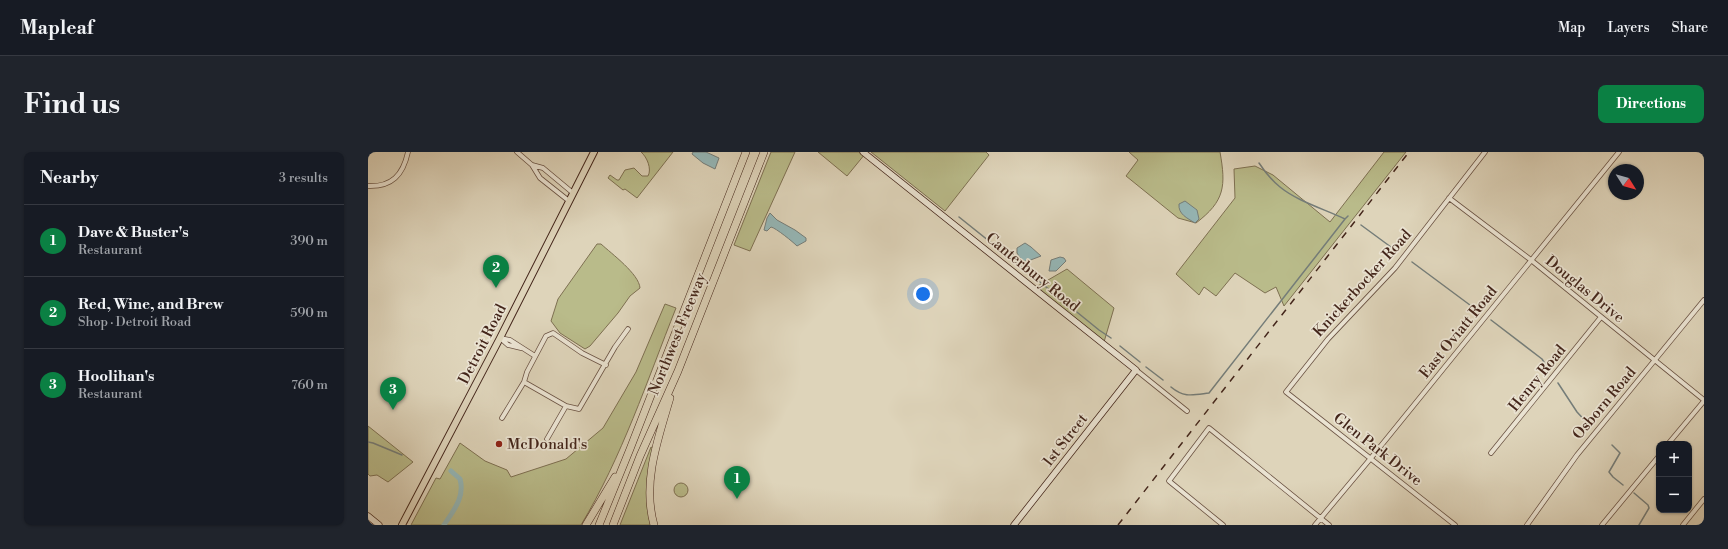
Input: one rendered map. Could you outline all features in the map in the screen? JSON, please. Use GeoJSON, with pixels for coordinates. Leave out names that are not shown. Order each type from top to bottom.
{"type":"FeatureCollection","features":[{"type":"Feature","properties":{"kind":"highway","name":"Northwest Freeway"},"geometry":{"type":"LineString","coordinates":[[599,525],[746,152]]}},
{"type":"Feature","properties":{"kind":"highway","name":"Northwest Freeway"},"geometry":{"type":"LineString","coordinates":[[613,525],[640,456],[678,371],[764,152]]}},
{"type":"Feature","properties":{"kind":"highway"},"geometry":{"type":"LineString","coordinates":[[654,525],[652,518],[650,481],[653,456],[678,371]]}},
{"type":"Feature","properties":{"kind":"highway"},"geometry":{"type":"LineString","coordinates":[[586,525],[630,449]]}},
{"type":"Feature","properties":{"kind":"main road","name":"Detroit Road"},"geometry":{"type":"LineString","coordinates":[[402,525],[500,338],[594,152]]}},
{"type":"Feature","properties":{"kind":"street"},"geometry":{"type":"LineString","coordinates":[[368,186],[378,186],[391,182],[401,172],[408,152]]}},
{"type":"Feature","properties":{"kind":"street"},"geometry":{"type":"LineString","coordinates":[[517,152],[532,165],[540,178],[569,201]]}},
{"type":"Feature","properties":{"kind":"street","name":"Canterbury Road"},"geometry":{"type":"LineString","coordinates":[[863,152],[1187,411]]}},
{"type":"Feature","properties":{"kind":"street","name":"Knickerbocker Road"},"geometry":{"type":"LineString","coordinates":[[1286,392],[1328,339],[1395,268],[1485,152]]}},
{"type":"Feature","properties":{"kind":"street","name":"East Oviatt Road"},"geometry":{"type":"LineString","coordinates":[[1315,525],[1619,152]]}},
{"type":"Feature","properties":{"kind":"street"},"geometry":{"type":"LineString","coordinates":[[532,165],[543,168],[573,193]]}},
{"type":"Feature","properties":{"kind":"street","name":"Douglas Drive"},"geometry":{"type":"LineString","coordinates":[[1450,198],[1531,260],[1704,400]]}},
{"type":"Feature","properties":{"kind":"street","name":"Osborn Road"},"geometry":{"type":"LineString","coordinates":[[1527,525],[1577,455],[1704,300]]}},
{"type":"Feature","properties":{"kind":"street","name":"Henry Road"},"geometry":{"type":"LineString","coordinates":[[1491,453],[1601,317]]}},
{"type":"Feature","properties":{"kind":"street"},"geometry":{"type":"LineString","coordinates":[[524,382],[566,406],[579,409],[606,365],[615,347],[628,329]]}},
{"type":"Feature","properties":{"kind":"street"},"geometry":{"type":"LineString","coordinates":[[502,418],[524,382],[526,372],[546,336],[553,333],[582,353],[606,365]]}},
{"type":"Feature","properties":{"kind":"street"},"geometry":{"type":"LineString","coordinates":[[500,338],[510,340],[535,356]]}},
{"type":"Feature","properties":{"kind":"street","name":"1st Street"},"geometry":{"type":"LineString","coordinates":[[1014,525],[1136,370]]}},
{"type":"Feature","properties":{"kind":"street","name":"Glen Park Drive"},"geometry":{"type":"LineString","coordinates":[[1286,392],[1455,525]]}},
{"type":"Feature","properties":{"kind":"street"},"geometry":{"type":"LineString","coordinates":[[1670,441],[1704,400]]}},
{"type":"Feature","properties":{"kind":"street"},"geometry":{"type":"LineString","coordinates":[[547,439],[566,406]]}},
{"type":"Feature","properties":{"kind":"street"},"geometry":{"type":"LineString","coordinates":[[1223,525],[1169,481],[1209,428],[1329,525]]}},
{"type":"Feature","properties":{"kind":"street"},"geometry":{"type":"LineString","coordinates":[[1602,525],[1656,460]]}},
{"type":"Feature","properties":{"kind":"street"},"geometry":{"type":"LineString","coordinates":[[1684,525],[1704,499]]}},
{"type":"Feature","properties":{"kind":"street"},"geometry":{"type":"LineString","coordinates":[[368,516],[379,525]]}},
{"type":"Feature","properties":{"kind":"green space"},"geometry":{"type":"Polygon","coordinates":[[[641,152],[673,152],[637,198],[625,189],[623,190],[608,178],[610,175],[619,180],[625,170],[634,168],[642,176],[648,176],[648,163],[641,152]]]}},
{"type":"Feature","properties":{"kind":"green space"},"geometry":{"type":"Polygon","coordinates":[[[771,152],[795,152],[750,251],[734,245],[771,152]]]}},
{"type":"Feature","properties":{"kind":"green space"},"geometry":{"type":"Polygon","coordinates":[[[818,152],[862,152],[865,154],[847,176],[818,152]]]}},
{"type":"Feature","properties":{"kind":"green space"},"geometry":{"type":"Polygon","coordinates":[[[871,152],[986,152],[989,155],[945,211],[871,152]]]}},
{"type":"Feature","properties":{"kind":"green space"},"geometry":{"type":"Polygon","coordinates":[[[1129,152],[1220,152],[1223,184],[1218,200],[1206,215],[1196,223],[1178,218],[1126,176],[1138,160],[1129,152]]]}},
{"type":"Feature","properties":{"kind":"green space"},"geometry":{"type":"Polygon","coordinates":[[[1384,152],[1406,152],[1284,306],[1276,287],[1265,293],[1235,273],[1216,296],[1204,287],[1199,295],[1176,274],[1235,198],[1234,169],[1255,166],[1273,175],[1330,222],[1384,152]]]}},
{"type":"Feature","properties":{"kind":"green space"},"geometry":{"type":"Polygon","coordinates":[[[597,244],[601,244],[624,264],[635,277],[640,288],[630,296],[618,313],[590,346],[585,349],[560,333],[551,321],[558,299],[597,244]]]}},
{"type":"Feature","properties":{"kind":"green space"},"geometry":{"type":"Polygon","coordinates":[[[1067,269],[1114,308],[1104,342],[1036,287],[1067,269]]]}},
{"type":"Feature","properties":{"kind":"green space"},"geometry":{"type":"Polygon","coordinates":[[[665,304],[676,308],[621,446],[596,499],[581,525],[411,525],[436,478],[440,479],[460,443],[485,461],[507,470],[511,477],[566,459],[603,428],[636,372],[665,304]]]}},
{"type":"Feature","properties":{"kind":"green space"},"geometry":{"type":"Polygon","coordinates":[[[368,426],[413,462],[388,482],[377,475],[370,476],[368,474],[368,426]]]}},
{"type":"Feature","properties":{"kind":"green space"},"geometry":{"type":"Polygon","coordinates":[[[651,447],[653,448],[652,525],[620,525],[651,447]]]}},
{"type":"Feature","properties":{"kind":"green space"},"geometry":{"type":"Polygon","coordinates":[[[681,483],[686,485],[688,490],[686,495],[681,497],[676,495],[674,490],[676,485],[681,483]]]}},
{"type":"Feature","properties":{"kind":"water"},"geometry":{"type":"Polygon","coordinates":[[[693,152],[706,152],[719,158],[715,169],[703,163],[692,154],[693,152]]]}},
{"type":"Feature","properties":{"kind":"water"},"geometry":{"type":"Polygon","coordinates":[[[1185,201],[1197,210],[1199,219],[1195,223],[1180,210],[1179,204],[1185,201]]]}},
{"type":"Feature","properties":{"kind":"water"},"geometry":{"type":"Polygon","coordinates":[[[770,213],[777,220],[806,238],[806,241],[797,246],[784,235],[771,227],[767,231],[764,230],[770,213]]]}},
{"type":"Feature","properties":{"kind":"water"},"geometry":{"type":"Polygon","coordinates":[[[1025,243],[1041,256],[1028,261],[1022,261],[1017,253],[1017,248],[1025,243]]]}},
{"type":"Feature","properties":{"kind":"water"},"geometry":{"type":"Polygon","coordinates":[[[1060,257],[1064,258],[1066,261],[1056,271],[1049,271],[1051,260],[1060,257]]]}},
{"type":"Feature","properties":{"kind":"waterway"},"geometry":{"type":"LineString","coordinates":[[1259,163],[1274,182],[1287,192],[1345,219],[1348,216]]}},
{"type":"Feature","properties":{"kind":"waterway"},"geometry":{"type":"LineString","coordinates":[[959,217],[1029,273]]}},
{"type":"Feature","properties":{"kind":"waterway"},"geometry":{"type":"LineString","coordinates":[[1171,387],[1180,393],[1189,395],[1209,393],[1345,219]]}},
{"type":"Feature","properties":{"kind":"waterway"},"geometry":{"type":"LineString","coordinates":[[1361,225],[1395,250]]}},
{"type":"Feature","properties":{"kind":"waterway"},"geometry":{"type":"LineString","coordinates":[[1412,262],[1478,311]]}},
{"type":"Feature","properties":{"kind":"waterway"},"geometry":{"type":"LineString","coordinates":[[1035,278],[1111,338]]}},
{"type":"Feature","properties":{"kind":"waterway"},"geometry":{"type":"LineString","coordinates":[[1491,320],[1542,359],[1549,370]]}},
{"type":"Feature","properties":{"kind":"waterway"},"geometry":{"type":"LineString","coordinates":[[1120,346],[1140,362]]}},
{"type":"Feature","properties":{"kind":"waterway"},"geometry":{"type":"LineString","coordinates":[[1146,367],[1163,380]]}},
{"type":"Feature","properties":{"kind":"waterway"},"geometry":{"type":"LineString","coordinates":[[1558,383],[1577,412],[1590,426]]}},
{"type":"Feature","properties":{"kind":"waterway"},"geometry":{"type":"LineString","coordinates":[[368,442],[402,455]]}},
{"type":"Feature","properties":{"kind":"waterway"},"geometry":{"type":"LineString","coordinates":[[1612,445],[1620,453],[1609,472],[1623,485]]}},
{"type":"Feature","properties":{"kind":"waterway"},"geometry":{"type":"LineString","coordinates":[[444,525],[458,503],[461,492],[460,479],[451,471]]}},
{"type":"Feature","properties":{"kind":"waterway"},"geometry":{"type":"LineString","coordinates":[[1634,493],[1648,505],[1649,508],[1639,525]]}},
{"type":"Feature","properties":{"kind":"railway"},"geometry":{"type":"LineString","coordinates":[[1118,525],[1409,152]]}},
{"type":"Feature","properties":{"kind":"place","name":"Red, Wine, and Brew"},"geometry":{"type":"Point","coordinates":[496,288]}},
{"type":"Feature","properties":{"kind":"place","name":"Hoolihan's"},"geometry":{"type":"Point","coordinates":[393,410]}},
{"type":"Feature","properties":{"kind":"place","name":"McDonald's"},"geometry":{"type":"Point","coordinates":[499,444]}},
{"type":"Feature","properties":{"kind":"place","name":"Dave & Buster's"},"geometry":{"type":"Point","coordinates":[737,499]}}]}
